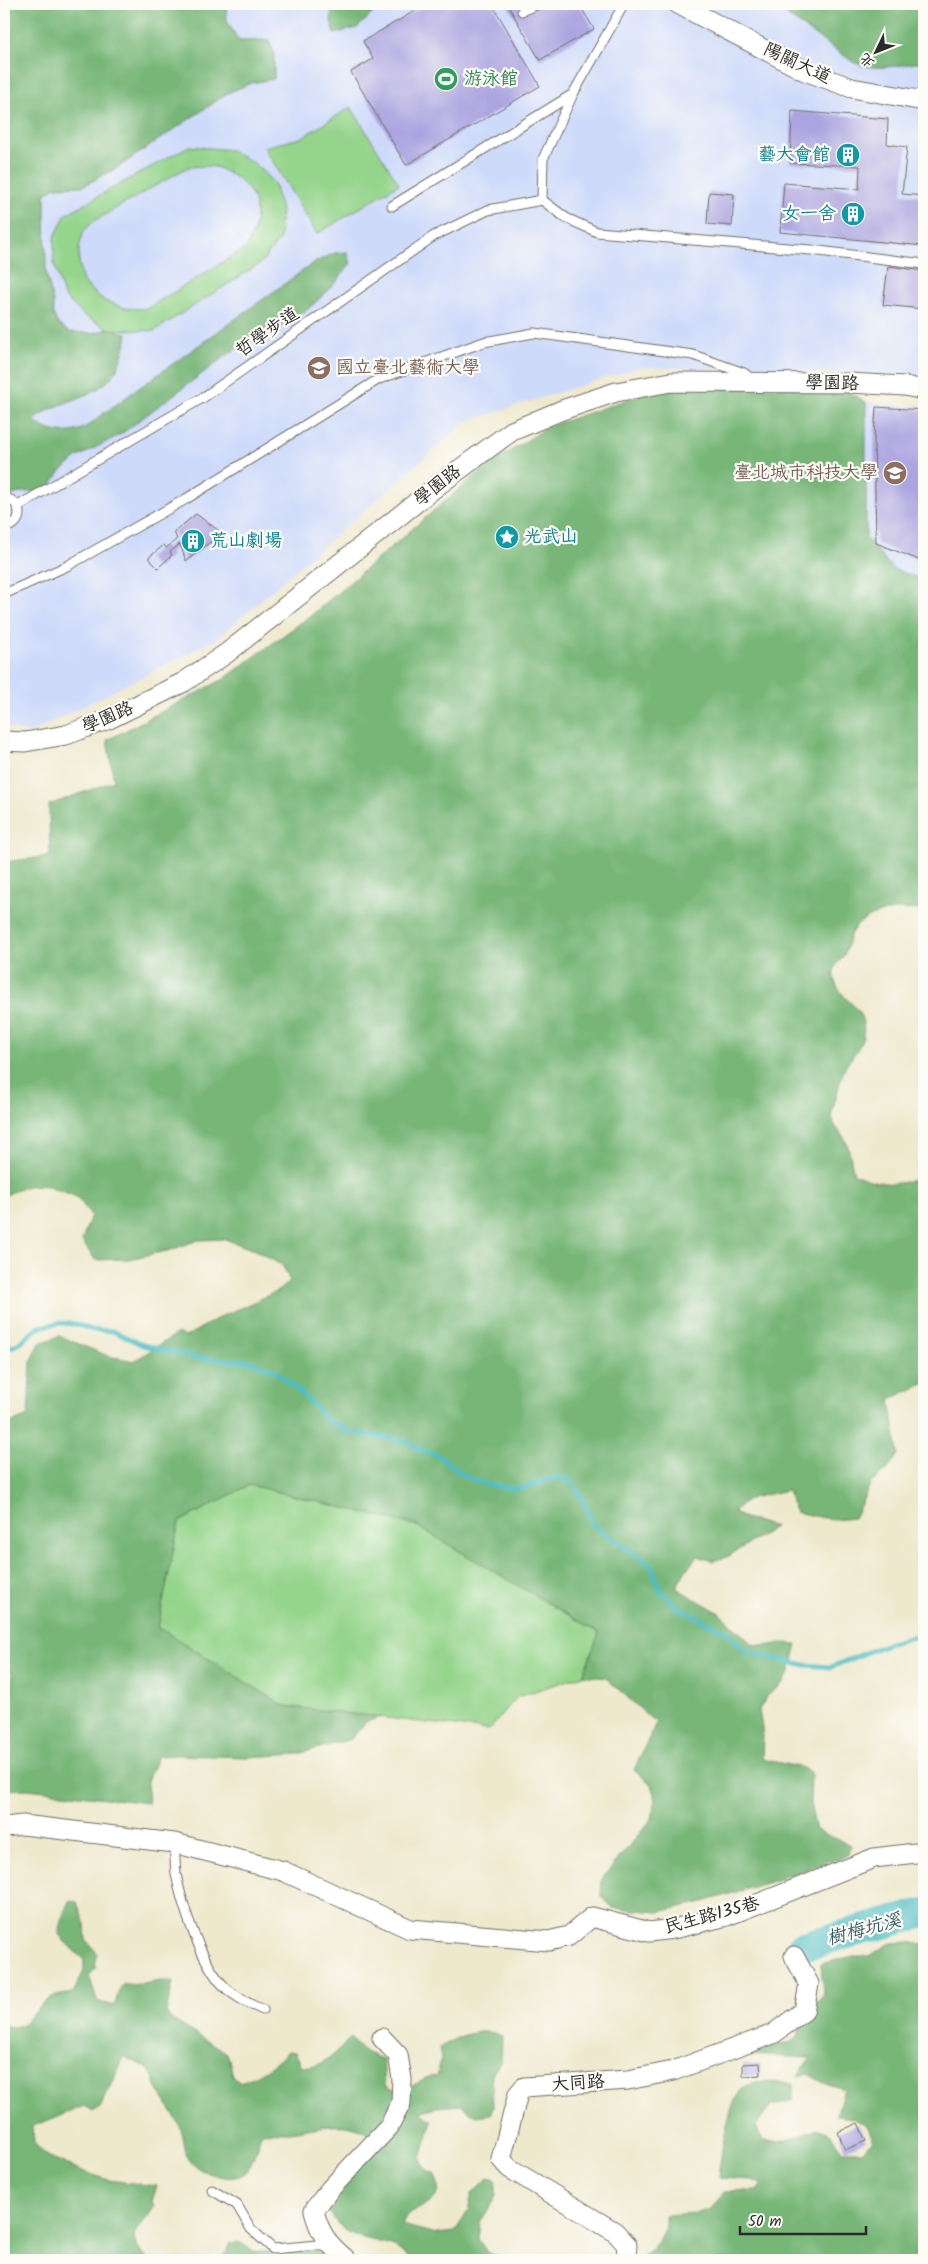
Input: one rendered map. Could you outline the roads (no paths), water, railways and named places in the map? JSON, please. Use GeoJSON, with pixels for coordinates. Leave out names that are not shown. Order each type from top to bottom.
{"type":"FeatureCollection","features":[{"type":"Feature","properties":{"kind":"street","name":"陽關大道"},"geometry":{"type":"LineString","coordinates":[[678,4],[805,71],[852,88],[924,101]]}},
{"type":"Feature","properties":{"kind":"street","name":"學園路"},"geometry":{"type":"LineString","coordinates":[[4,741],[25,742],[66,735],[109,719],[184,682],[227,653],[437,486],[512,431],[562,410],[616,392],[671,382],[849,384],[905,386],[924,390]]}},
{"type":"Feature","properties":{"kind":"street"},"geometry":{"type":"LineString","coordinates":[[4,1827],[23,1825],[174,1843]]}},
{"type":"Feature","properties":{"kind":"street","name":"民生路135巷"},"geometry":{"type":"LineString","coordinates":[[174,1843],[283,1871],[410,1929],[549,1941],[568,1936],[592,1917],[648,1932],[673,1929],[735,1913],[874,1858],[924,1852]]}},
{"type":"Feature","properties":{"kind":"street","name":"大同路"},"geometry":{"type":"LineString","coordinates":[[624,2260],[626,2258],[627,2245],[615,2232],[509,2168],[502,2159],[518,2094],[524,2087],[628,2080],[673,2071],[773,2034],[804,2010],[808,1984],[794,1956]]}},
{"type":"Feature","properties":{"kind":"street"},"geometry":{"type":"LineString","coordinates":[[347,2260],[328,2244],[316,2222],[314,2210],[330,2189],[389,2127],[401,2103],[402,2078],[398,2055],[382,2038]]}},
{"type":"Feature","properties":{"kind":"lane"},"geometry":{"type":"LineString","coordinates":[[522,11],[538,4]]}},
{"type":"Feature","properties":{"kind":"lane"},"geometry":{"type":"LineString","coordinates":[[624,4],[573,94],[543,159],[542,200],[566,218],[598,232],[811,250],[924,264]]}},
{"type":"Feature","properties":{"kind":"lane"},"geometry":{"type":"LineString","coordinates":[[392,206],[573,94]]}},
{"type":"Feature","properties":{"kind":"lane","name":"哲學步道"},"geometry":{"type":"LineString","coordinates":[[18,506],[204,397],[434,236],[488,210],[542,200]]}},
{"type":"Feature","properties":{"kind":"lane"},"geometry":{"type":"LineString","coordinates":[[4,594],[67,566],[186,499],[379,379],[484,342],[534,333],[676,352],[694,355],[744,373],[757,384]]}},
{"type":"Feature","properties":{"kind":"lane"},"geometry":{"type":"LineString","coordinates":[[4,498],[11,499],[18,506],[19,514],[15,522],[8,527],[4,526]]}},
{"type":"Feature","properties":{"kind":"lane"},"geometry":{"type":"LineString","coordinates":[[174,1843],[176,1873],[186,1911],[200,1946],[225,1987],[240,2000],[263,2010]]}},
{"type":"Feature","properties":{"kind":"lane"},"geometry":{"type":"LineString","coordinates":[[212,2190],[237,2205],[251,2229],[273,2249],[328,2244]]}},
{"type":"Feature","properties":{"kind":"waterway"},"geometry":{"type":"LineString","coordinates":[[4,1350],[18,1344],[39,1327],[59,1323],[76,1324],[92,1330],[113,1331],[143,1345],[198,1358],[249,1361],[275,1371],[299,1391],[329,1421],[350,1432],[407,1441],[421,1450],[439,1456],[466,1477],[489,1485],[519,1489],[557,1477],[571,1481],[582,1498],[594,1526],[650,1564],[661,1591],[677,1607],[728,1633],[746,1652],[805,1665],[831,1667],[890,1643],[924,1634]]}},
{"type":"Feature","properties":{"kind":"waterway","name":"樹梅坑溪"},"geometry":{"type":"LineString","coordinates":[[803,1946],[924,1913]]}},
{"type":"Feature","properties":{"kind":"place","name":"游泳館"},"geometry":{"type":"Point","coordinates":[446,79]}},
{"type":"Feature","properties":{"kind":"place","name":"藝大會館"},"geometry":{"type":"Point","coordinates":[848,155]}},
{"type":"Feature","properties":{"kind":"place","name":"女一舍"},"geometry":{"type":"Point","coordinates":[853,214]}},
{"type":"Feature","properties":{"kind":"place","name":"國立臺北藝術大學"},"geometry":{"type":"Point","coordinates":[319,368]}},
{"type":"Feature","properties":{"kind":"place","name":"臺北城市科技大學"},"geometry":{"type":"Point","coordinates":[895,473]}},
{"type":"Feature","properties":{"kind":"place","name":"光武山"},"geometry":{"type":"Point","coordinates":[507,537]}},
{"type":"Feature","properties":{"kind":"place","name":"荒山劇場"},"geometry":{"type":"Point","coordinates":[193,541]}}]}
